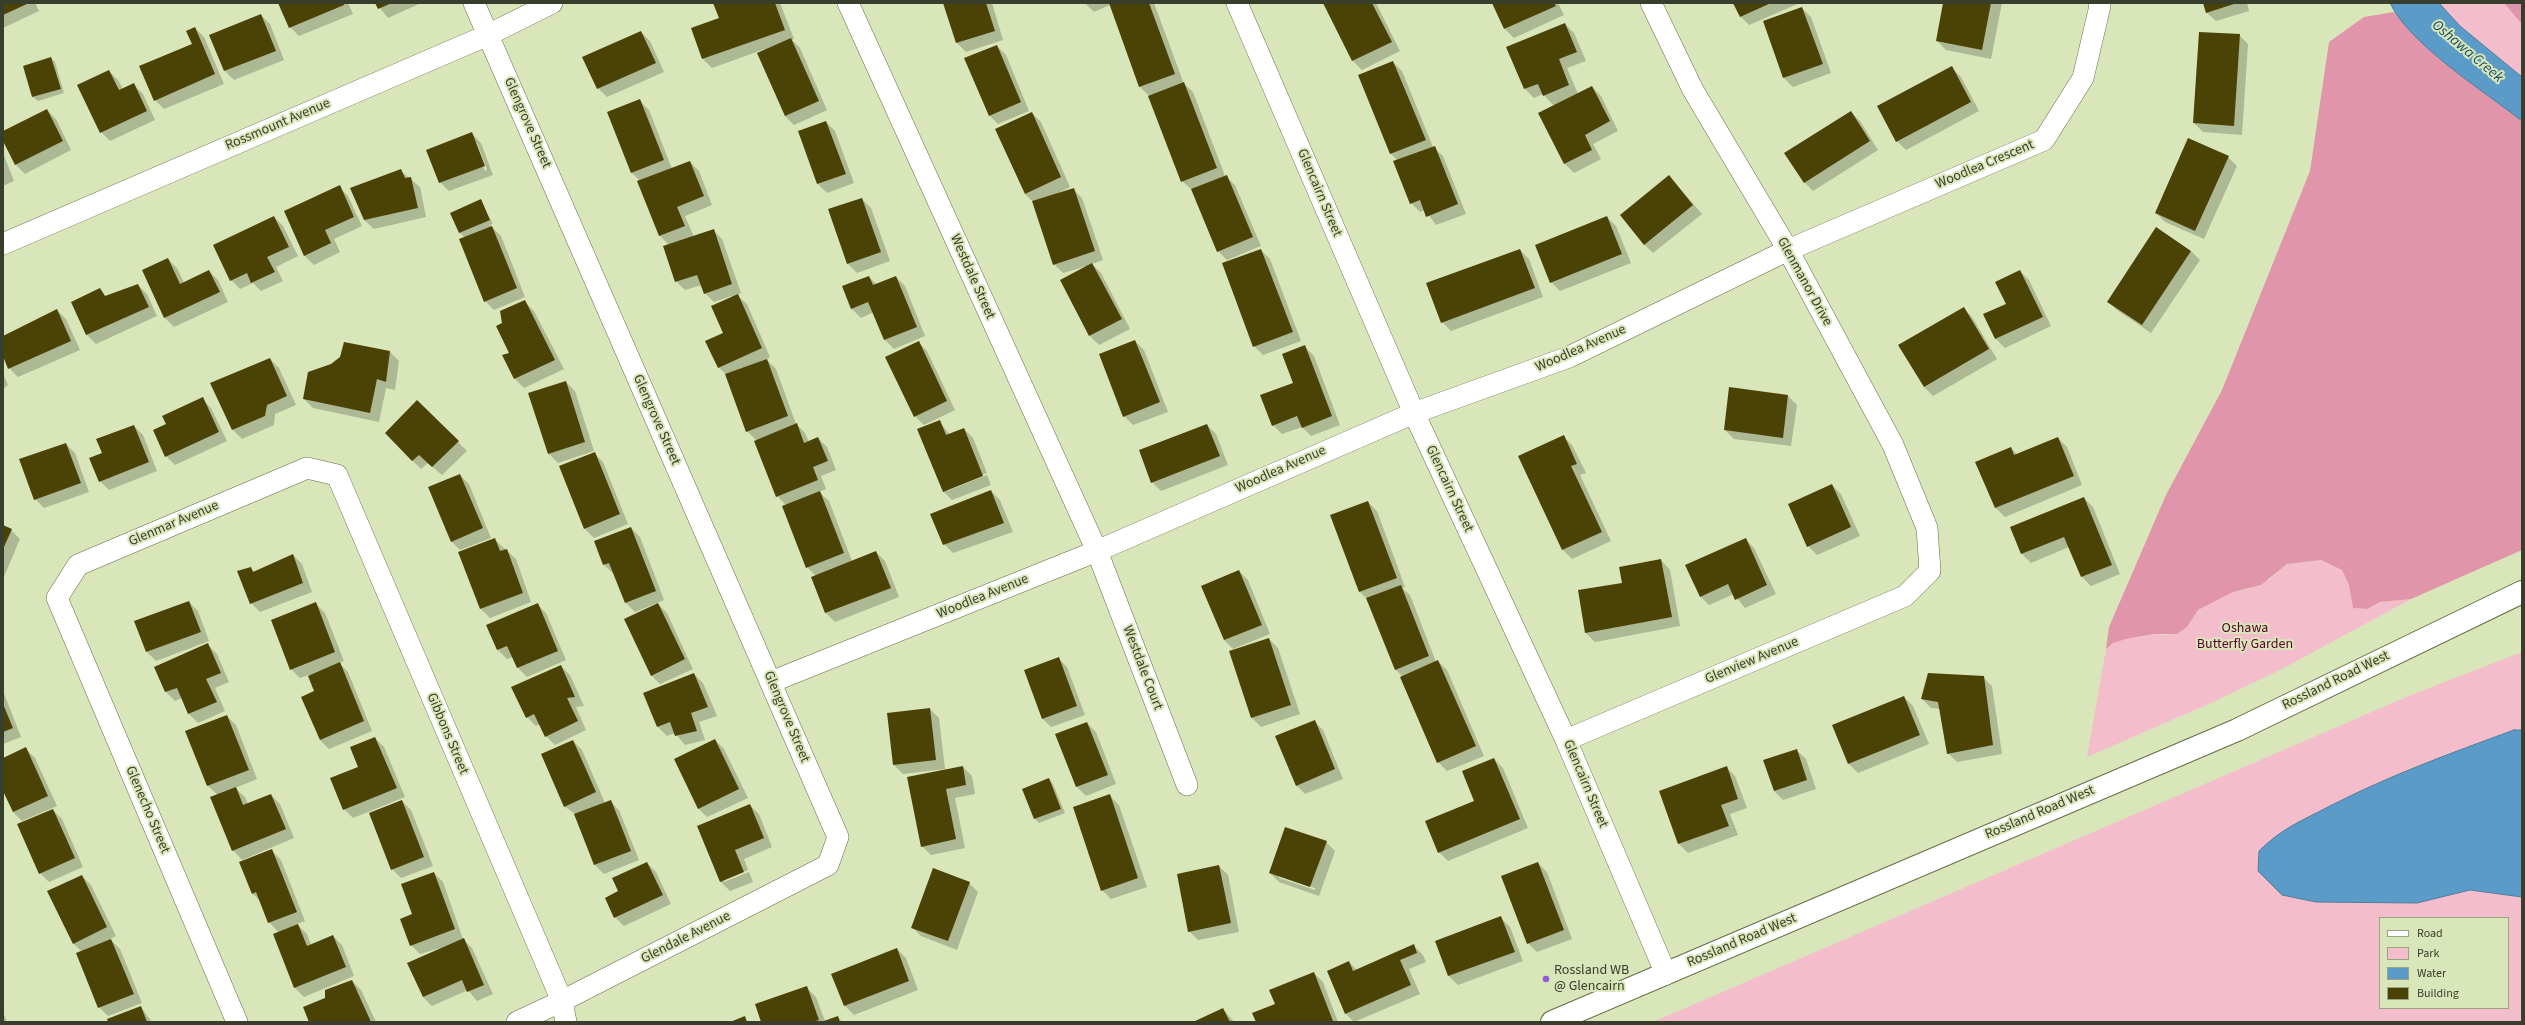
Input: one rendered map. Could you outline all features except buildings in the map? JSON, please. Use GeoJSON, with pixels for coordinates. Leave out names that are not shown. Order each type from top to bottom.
{"type":"FeatureCollection","features":[{"type":"Feature","properties":{"kind":"main road","name":"Rossland Road West"},"geometry":{"type":"LineString","coordinates":[[1552,1022],[2237,730],[2522,592]]}},
{"type":"Feature","properties":{"kind":"street","name":"Glengrove Street"},"geometry":{"type":"LineString","coordinates":[[474,3],[838,837]]}},
{"type":"Feature","properties":{"kind":"street","name":"Rossmount Avenue"},"geometry":{"type":"LineString","coordinates":[[3,244],[488,34],[552,3]]}},
{"type":"Feature","properties":{"kind":"street","name":"Westdale Street"},"geometry":{"type":"LineString","coordinates":[[848,3],[1097,551]]}},
{"type":"Feature","properties":{"kind":"street","name":"Glencairn Street"},"geometry":{"type":"LineString","coordinates":[[1237,3],[1414,413],[1566,740],[1666,974]]}},
{"type":"Feature","properties":{"kind":"street","name":"Glenmanor Drive"},"geometry":{"type":"LineString","coordinates":[[1651,3],[1693,90],[1788,250],[1893,445],[1927,528],[1930,571]]}},
{"type":"Feature","properties":{"kind":"street","name":"Woodlea Crescent"},"geometry":{"type":"LineString","coordinates":[[1788,250],[2044,140],[2083,78],[2100,6],[2099,3]]}},
{"type":"Feature","properties":{"kind":"street","name":"Woodlea Avenue"},"geometry":{"type":"LineString","coordinates":[[771,682],[1097,551],[1414,413],[1569,357],[1788,250]]}},
{"type":"Feature","properties":{"kind":"street","name":"Glenmar Avenue"},"geometry":{"type":"LineString","coordinates":[[57,598],[78,565],[307,468]]}},
{"type":"Feature","properties":{"kind":"street","name":"Gibbons Street"},"geometry":{"type":"LineString","coordinates":[[307,468],[337,475],[562,1001],[566,1022]]}},
{"type":"Feature","properties":{"kind":"street","name":"Westdale Court"},"geometry":{"type":"LineString","coordinates":[[1097,551],[1187,785]]}},
{"type":"Feature","properties":{"kind":"street","name":"Glenview Avenue"},"geometry":{"type":"LineString","coordinates":[[1566,740],[1905,596],[1930,571]]}},
{"type":"Feature","properties":{"kind":"street","name":"Glenecho Street"},"geometry":{"type":"LineString","coordinates":[[57,598],[237,1022]]}},
{"type":"Feature","properties":{"kind":"street","name":"Glendale Avenue"},"geometry":{"type":"LineString","coordinates":[[517,1022],[562,1001],[828,865],[838,837]]}},
{"type":"Feature","properties":{"kind":"green space"},"geometry":{"type":"Polygon","coordinates":[[[2439,3],[2522,3],[2522,77],[2460,26],[2439,3]]]}},
{"type":"Feature","properties":{"kind":"green space","name":"Oshawa Butterfly Garden"},"geometry":{"type":"Polygon","coordinates":[[[2321,560],[2342,570],[2349,585],[2353,608],[2367,609],[2380,602],[2411,599],[2282,669],[2213,702],[2087,757],[2106,649],[2113,643],[2153,634],[2167,635],[2187,627],[2198,610],[2233,592],[2248,589],[2270,579],[2287,564],[2321,560]]]}},
{"type":"Feature","properties":{"kind":"green space"},"geometry":{"type":"Polygon","coordinates":[[[2522,652],[2522,1022],[1653,1022],[2411,695],[2522,652]]]}},
{"type":"Feature","properties":{"kind":"shaded area"},"geometry":{"type":"Polygon","coordinates":[[[2504,3],[2522,3],[2522,24],[2504,3]]]}},
{"type":"Feature","properties":{"kind":"shaded area"},"geometry":{"type":"Polygon","coordinates":[[[2394,12],[2445,62],[2522,121],[2522,550],[2411,599],[2380,602],[2367,609],[2353,608],[2349,585],[2342,570],[2321,560],[2287,564],[2261,585],[2233,592],[2198,610],[2187,627],[2177,634],[2153,634],[2126,639],[2113,643],[2106,649],[2109,627],[2166,495],[2222,390],[2310,171],[2329,42],[2364,17],[2394,12]]]}},
{"type":"Feature","properties":{"kind":"water","name":"Oshawa Creek"},"geometry":{"type":"Polygon","coordinates":[[[2390,3],[2439,3],[2460,26],[2522,77],[2522,121],[2469,82],[2431,51],[2400,19],[2390,3]]]}},
{"type":"Feature","properties":{"kind":"water"},"geometry":{"type":"Polygon","coordinates":[[[2514,730],[2522,730],[2522,897],[2470,890],[2417,903],[2316,902],[2282,895],[2258,871],[2259,851],[2283,831],[2300,821],[2397,775],[2443,756],[2514,730]]]}},
{"type":"Feature","properties":{"kind":"place","name":"Rossland WB @ Glencairn"},"geometry":{"type":"Point","coordinates":[1546,979]}}]}
